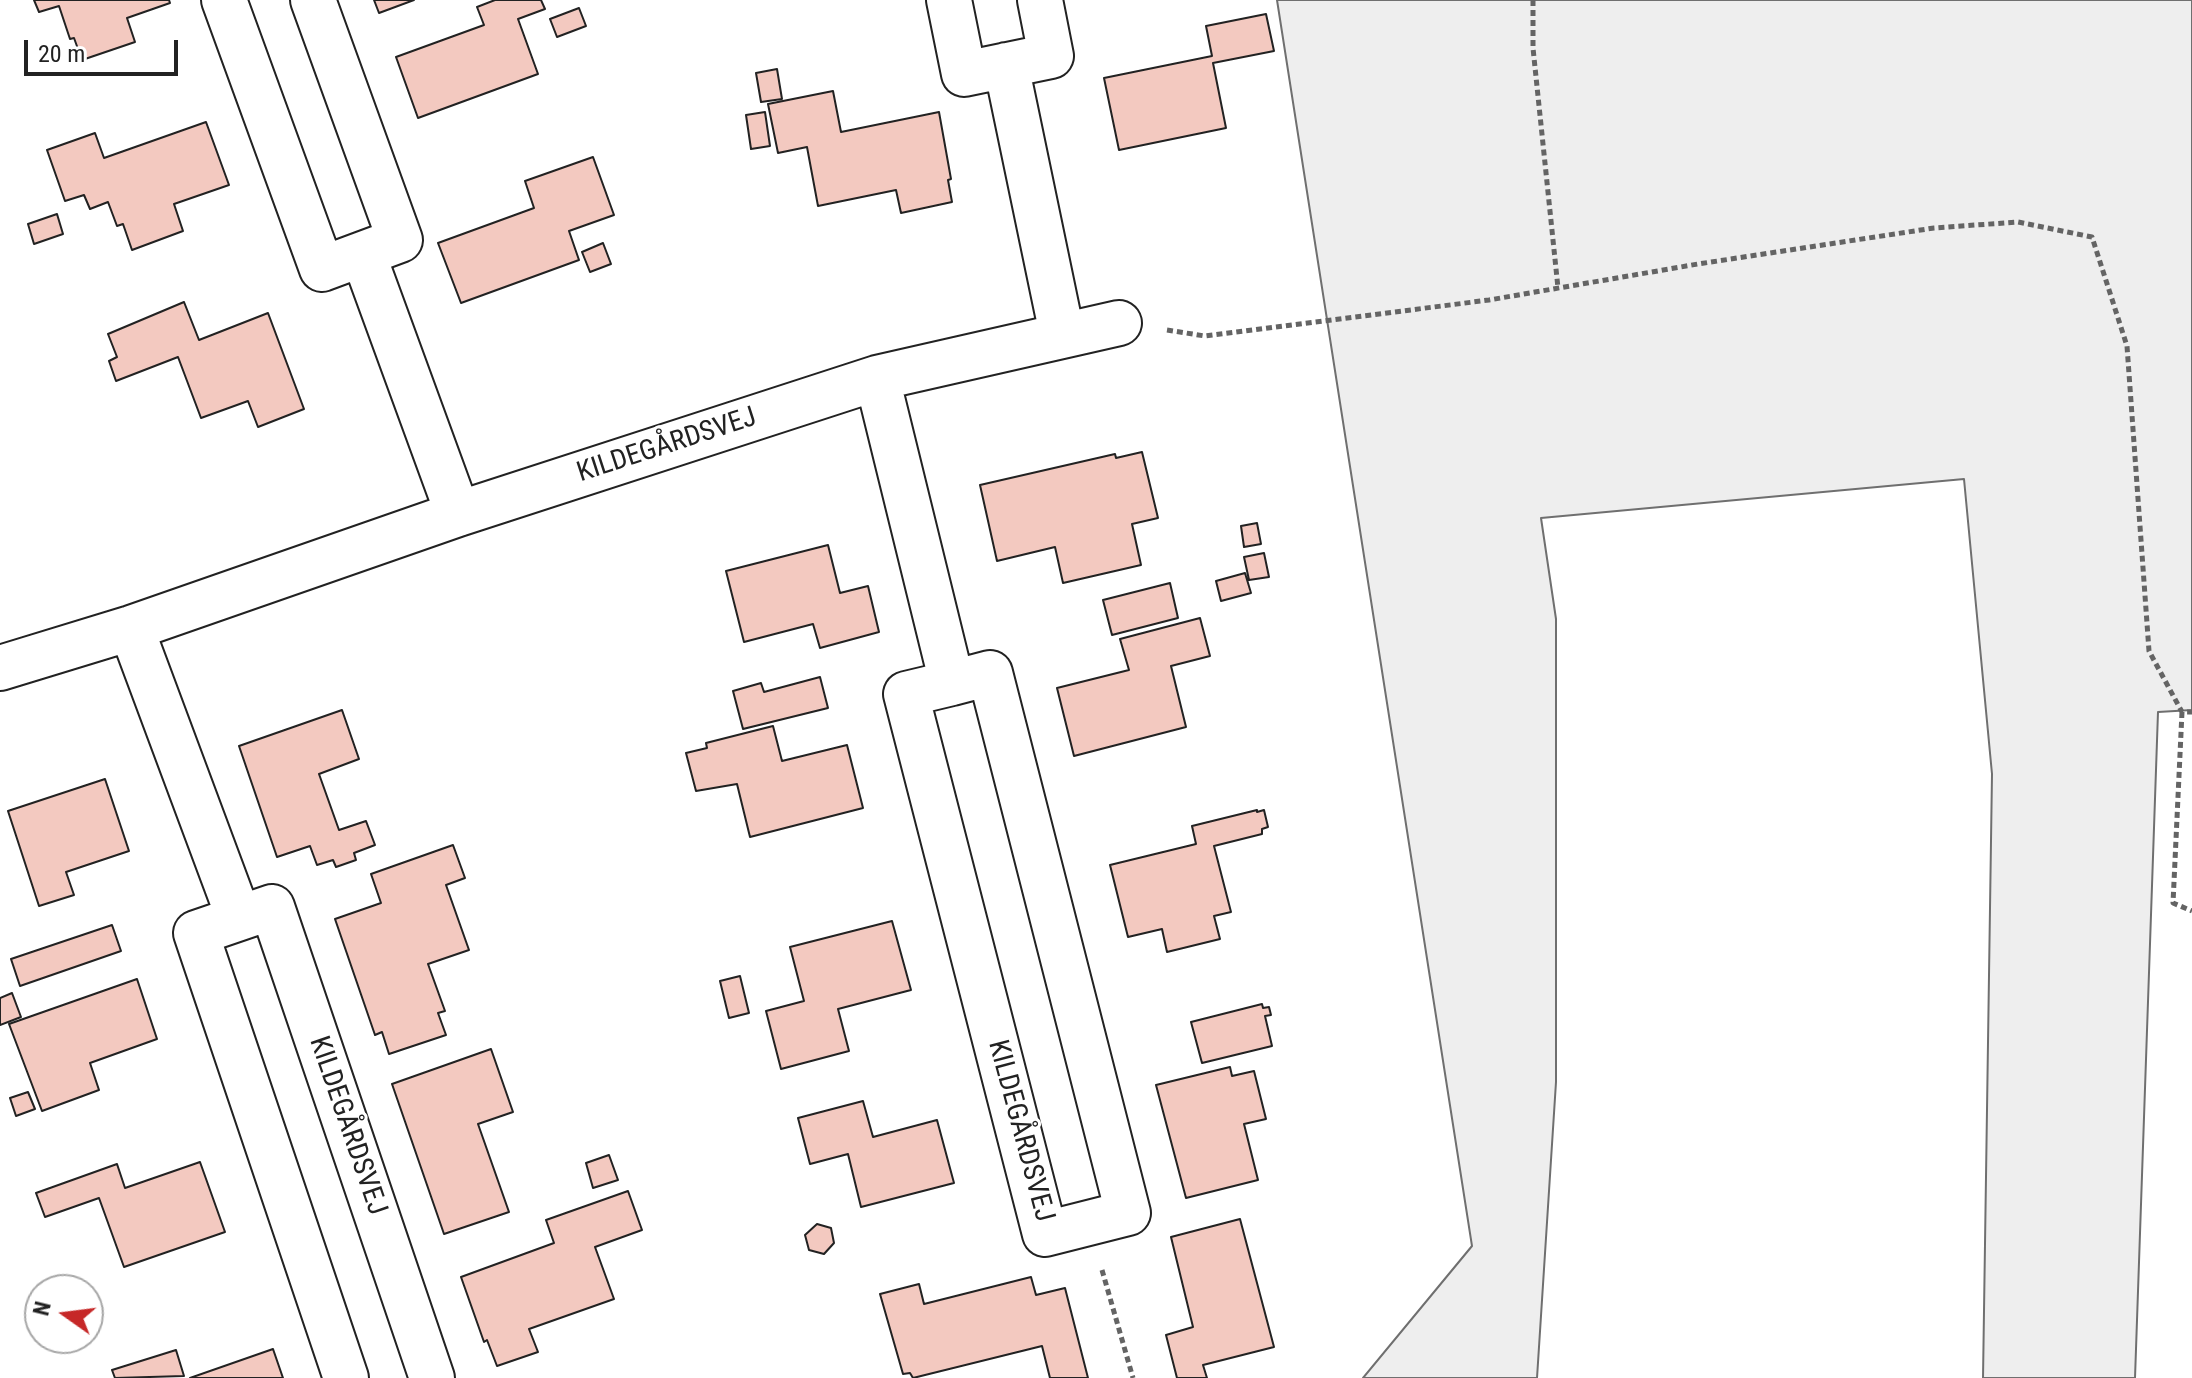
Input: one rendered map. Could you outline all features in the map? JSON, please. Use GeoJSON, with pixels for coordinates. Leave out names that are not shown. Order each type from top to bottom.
{"type":"FeatureCollection","features":[{"type":"Feature","properties":{"kind":"street"},"geometry":{"type":"LineString","coordinates":[[224,0],[322,269],[400,240],[313,0]]}},
{"type":"Feature","properties":{"kind":"street"},"geometry":{"type":"LineString","coordinates":[[949,0],[964,74],[1051,56],[1040,0]]}},
{"type":"Feature","properties":{"kind":"street"},"geometry":{"type":"LineString","coordinates":[[1006,65],[1062,334]]}},
{"type":"Feature","properties":{"kind":"street"},"geometry":{"type":"LineString","coordinates":[[363,254],[458,514]]}},
{"type":"Feature","properties":{"kind":"street","name":"KILDEGÅRDSVEJ"},"geometry":{"type":"LineString","coordinates":[[0,668],[131,628],[458,514],[877,378],[1119,323]]}},
{"type":"Feature","properties":{"kind":"street"},"geometry":{"type":"LineString","coordinates":[[877,378],[952,683]]}},
{"type":"Feature","properties":{"kind":"street"},"geometry":{"type":"LineString","coordinates":[[131,628],[239,918]]}},
{"type":"Feature","properties":{"kind":"street","name":"KILDEGÅRDSVEJ"},"geometry":{"type":"LineString","coordinates":[[990,673],[1128,1213],[1045,1234],[906,694],[952,683],[990,673]]}},
{"type":"Feature","properties":{"kind":"street","name":"KILDEGÅRDSVEJ"},"geometry":{"type":"LineString","coordinates":[[346,1378],[196,933],[272,907],[432,1378]]}},
{"type":"Feature","properties":{"kind":"path"},"geometry":{"type":"LineString","coordinates":[[1533,0],[1533,48],[1558,288]]}},
{"type":"Feature","properties":{"kind":"path"},"geometry":{"type":"LineString","coordinates":[[1119,323],[1205,336],[1489,300],[1934,228],[2018,222],[2092,237],[2127,346],[2149,651],[2182,712],[2173,903],[2192,911]]}},
{"type":"Feature","properties":{"kind":"path"},"geometry":{"type":"LineString","coordinates":[[2182,712],[2192,712]]}},
{"type":"Feature","properties":{"kind":"path"},"geometry":{"type":"LineString","coordinates":[[1088,1223],[1133,1378]]}},
{"type":"Feature","properties":{"kind":"shaded area"},"geometry":{"type":"Polygon","coordinates":[[[1277,0],[2192,0],[2192,710],[2158,712],[2135,1378],[1983,1378],[1992,774],[1964,479],[1541,518],[1556,619],[1556,1082],[1537,1378],[1363,1378],[1472,1246],[1277,0]]]}},
{"type":"Feature","properties":{"kind":"building"},"geometry":{"type":"Polygon","coordinates":[[[34,0],[169,0],[170,3],[127,18],[135,42],[82,60],[74,38],[70,39],[59,6],[39,12],[34,0]]]}},
{"type":"Feature","properties":{"kind":"building"},"geometry":{"type":"Polygon","coordinates":[[[374,0],[414,0],[379,13],[374,0]]]}},
{"type":"Feature","properties":{"kind":"building"},"geometry":{"type":"Polygon","coordinates":[[[495,0],[541,0],[545,9],[518,19],[538,74],[418,118],[396,57],[484,25],[477,7],[495,0]]]}},
{"type":"Feature","properties":{"kind":"building"},"geometry":{"type":"Polygon","coordinates":[[[579,8],[586,26],[557,37],[550,19],[579,8]]]}},
{"type":"Feature","properties":{"kind":"building"},"geometry":{"type":"Polygon","coordinates":[[[1266,14],[1274,51],[1213,63],[1226,128],[1119,150],[1104,78],[1212,56],[1206,26],[1266,14]]]}},
{"type":"Feature","properties":{"kind":"building"},"geometry":{"type":"Polygon","coordinates":[[[777,69],[782,99],[761,102],[756,73],[777,69]]]}},
{"type":"Feature","properties":{"kind":"building"},"geometry":{"type":"Polygon","coordinates":[[[833,91],[841,132],[939,112],[952,202],[901,213],[896,190],[818,206],[807,147],[778,153],[768,104],[833,91]]]}},
{"type":"Feature","properties":{"kind":"building"},"geometry":{"type":"Polygon","coordinates":[[[765,112],[770,146],[751,149],[746,115],[765,112]]]}},
{"type":"Feature","properties":{"kind":"building"},"geometry":{"type":"Polygon","coordinates":[[[206,122],[229,185],[174,204],[183,231],[132,250],[123,224],[117,226],[108,202],[90,209],[84,195],[65,201],[47,150],[95,133],[104,158],[206,122]]]}},
{"type":"Feature","properties":{"kind":"building"},"geometry":{"type":"Polygon","coordinates":[[[593,157],[614,215],[569,231],[579,260],[461,303],[438,243],[534,208],[525,181],[593,157]]]}},
{"type":"Feature","properties":{"kind":"building"},"geometry":{"type":"Polygon","coordinates":[[[57,214],[63,234],[34,244],[28,224],[57,214]]]}},
{"type":"Feature","properties":{"kind":"building"},"geometry":{"type":"Polygon","coordinates":[[[603,243],[611,264],[590,272],[582,252],[603,243]]]}},
{"type":"Feature","properties":{"kind":"building"},"geometry":{"type":"Polygon","coordinates":[[[184,302],[199,340],[268,313],[304,409],[258,427],[248,401],[201,418],[178,357],[116,381],[109,361],[117,357],[108,334],[184,302]]]}},
{"type":"Feature","properties":{"kind":"building"},"geometry":{"type":"Polygon","coordinates":[[[1142,452],[1158,518],[1132,524],[1141,565],[1063,583],[1055,547],[997,561],[980,485],[1115,454],[1116,458],[1142,452]]]}},
{"type":"Feature","properties":{"kind":"building"},"geometry":{"type":"Polygon","coordinates":[[[1257,523],[1261,544],[1244,547],[1241,526],[1257,523]]]}},
{"type":"Feature","properties":{"kind":"building"},"geometry":{"type":"Polygon","coordinates":[[[828,545],[840,593],[868,586],[879,632],[820,648],[813,624],[744,642],[726,571],[828,545]]]}},
{"type":"Feature","properties":{"kind":"building"},"geometry":{"type":"Polygon","coordinates":[[[1264,553],[1269,577],[1249,580],[1244,557],[1264,553]]]}},
{"type":"Feature","properties":{"kind":"building"},"geometry":{"type":"Polygon","coordinates":[[[1245,573],[1251,593],[1221,601],[1216,581],[1245,573]]]}},
{"type":"Feature","properties":{"kind":"building"},"geometry":{"type":"Polygon","coordinates":[[[1170,583],[1178,618],[1112,635],[1103,600],[1170,583]]]}},
{"type":"Feature","properties":{"kind":"building"},"geometry":{"type":"Polygon","coordinates":[[[1200,618],[1210,656],[1171,666],[1186,727],[1074,756],[1057,688],[1129,670],[1120,639],[1200,618]]]}},
{"type":"Feature","properties":{"kind":"building"},"geometry":{"type":"Polygon","coordinates":[[[820,677],[828,708],[743,729],[733,691],[761,683],[764,692],[820,677]]]}},
{"type":"Feature","properties":{"kind":"building"},"geometry":{"type":"Polygon","coordinates":[[[342,710],[359,759],[319,774],[339,830],[366,821],[375,845],[354,853],[356,860],[336,867],[333,860],[317,865],[310,846],[277,857],[239,746],[342,710]]]}},
{"type":"Feature","properties":{"kind":"building"},"geometry":{"type":"Polygon","coordinates":[[[773,726],[782,761],[847,745],[863,808],[750,837],[737,784],[696,791],[686,753],[707,748],[706,743],[773,726]]]}},
{"type":"Feature","properties":{"kind":"building"},"geometry":{"type":"Polygon","coordinates":[[[105,779],[129,851],[66,872],[74,895],[39,906],[8,811],[105,779]]]}},
{"type":"Feature","properties":{"kind":"building"},"geometry":{"type":"Polygon","coordinates":[[[1264,810],[1268,827],[1262,829],[1262,834],[1214,846],[1231,912],[1214,916],[1220,939],[1167,952],[1162,929],[1128,937],[1110,865],[1196,844],[1192,826],[1264,810]]]}},
{"type":"Feature","properties":{"kind":"building"},"geometry":{"type":"Polygon","coordinates":[[[453,845],[465,878],[446,885],[469,950],[428,964],[445,1011],[438,1013],[446,1035],[389,1054],[382,1032],[375,1035],[335,919],[381,903],[371,874],[453,845]]]}},
{"type":"Feature","properties":{"kind":"building"},"geometry":{"type":"Polygon","coordinates":[[[892,921],[911,990],[838,1009],[849,1051],[781,1069],[766,1011],[804,1001],[790,947],[892,921]]]}},
{"type":"Feature","properties":{"kind":"building"},"geometry":{"type":"Polygon","coordinates":[[[112,925],[121,951],[20,986],[11,959],[112,925]]]}},
{"type":"Feature","properties":{"kind":"building"},"geometry":{"type":"Polygon","coordinates":[[[740,976],[749,1013],[729,1018],[720,981],[740,976]]]}},
{"type":"Feature","properties":{"kind":"building"},"geometry":{"type":"Polygon","coordinates":[[[137,979],[157,1039],[90,1063],[99,1090],[42,1111],[9,1024],[137,979]]]}},
{"type":"Feature","properties":{"kind":"building"},"geometry":{"type":"Polygon","coordinates":[[[12,993],[21,1017],[0,1025],[0,998],[12,993]]]}},
{"type":"Feature","properties":{"kind":"building"},"geometry":{"type":"Polygon","coordinates":[[[1262,1004],[1263,1008],[1269,1007],[1271,1015],[1265,1016],[1272,1046],[1202,1063],[1191,1022],[1262,1004]]]}},
{"type":"Feature","properties":{"kind":"building"},"geometry":{"type":"Polygon","coordinates":[[[491,1049],[513,1112],[478,1124],[509,1212],[444,1234],[392,1084],[491,1049]]]}},
{"type":"Feature","properties":{"kind":"building"},"geometry":{"type":"Polygon","coordinates":[[[1230,1067],[1232,1076],[1254,1071],[1266,1119],[1244,1124],[1258,1180],[1186,1198],[1156,1085],[1230,1067]]]}},
{"type":"Feature","properties":{"kind":"building"},"geometry":{"type":"Polygon","coordinates":[[[28,1092],[35,1109],[16,1116],[10,1098],[28,1092]]]}},
{"type":"Feature","properties":{"kind":"building"},"geometry":{"type":"Polygon","coordinates":[[[863,1101],[873,1137],[937,1120],[954,1183],[861,1207],[848,1154],[810,1164],[798,1118],[863,1101]]]}},
{"type":"Feature","properties":{"kind":"building"},"geometry":{"type":"Polygon","coordinates":[[[609,1155],[618,1180],[593,1188],[586,1163],[609,1155]]]}},
{"type":"Feature","properties":{"kind":"building"},"geometry":{"type":"Polygon","coordinates":[[[200,1162],[225,1232],[124,1267],[99,1198],[45,1217],[36,1193],[117,1164],[125,1188],[200,1162]]]}},
{"type":"Feature","properties":{"kind":"building"},"geometry":{"type":"Polygon","coordinates":[[[628,1191],[642,1230],[595,1247],[614,1299],[529,1329],[538,1352],[497,1366],[487,1340],[484,1342],[461,1277],[554,1243],[546,1220],[628,1191]]]}},
{"type":"Feature","properties":{"kind":"building"},"geometry":{"type":"Polygon","coordinates":[[[1240,1219],[1274,1347],[1203,1365],[1207,1378],[1177,1378],[1166,1335],[1193,1327],[1171,1237],[1240,1219]]]}},
{"type":"Feature","properties":{"kind":"building"},"geometry":{"type":"Polygon","coordinates":[[[817,1224],[831,1228],[834,1243],[824,1254],[809,1250],[805,1235],[817,1224]]]}},
{"type":"Feature","properties":{"kind":"building"},"geometry":{"type":"Polygon","coordinates":[[[1031,1277],[1036,1295],[1065,1288],[1088,1378],[1050,1378],[1042,1346],[913,1378],[910,1373],[903,1374],[880,1294],[919,1284],[924,1304],[1031,1277]]]}},
{"type":"Feature","properties":{"kind":"building"},"geometry":{"type":"Polygon","coordinates":[[[273,1349],[283,1378],[190,1378],[273,1349]]]}},
{"type":"Feature","properties":{"kind":"building"},"geometry":{"type":"Polygon","coordinates":[[[176,1350],[184,1376],[115,1378],[112,1370],[176,1350]]]}}]}
